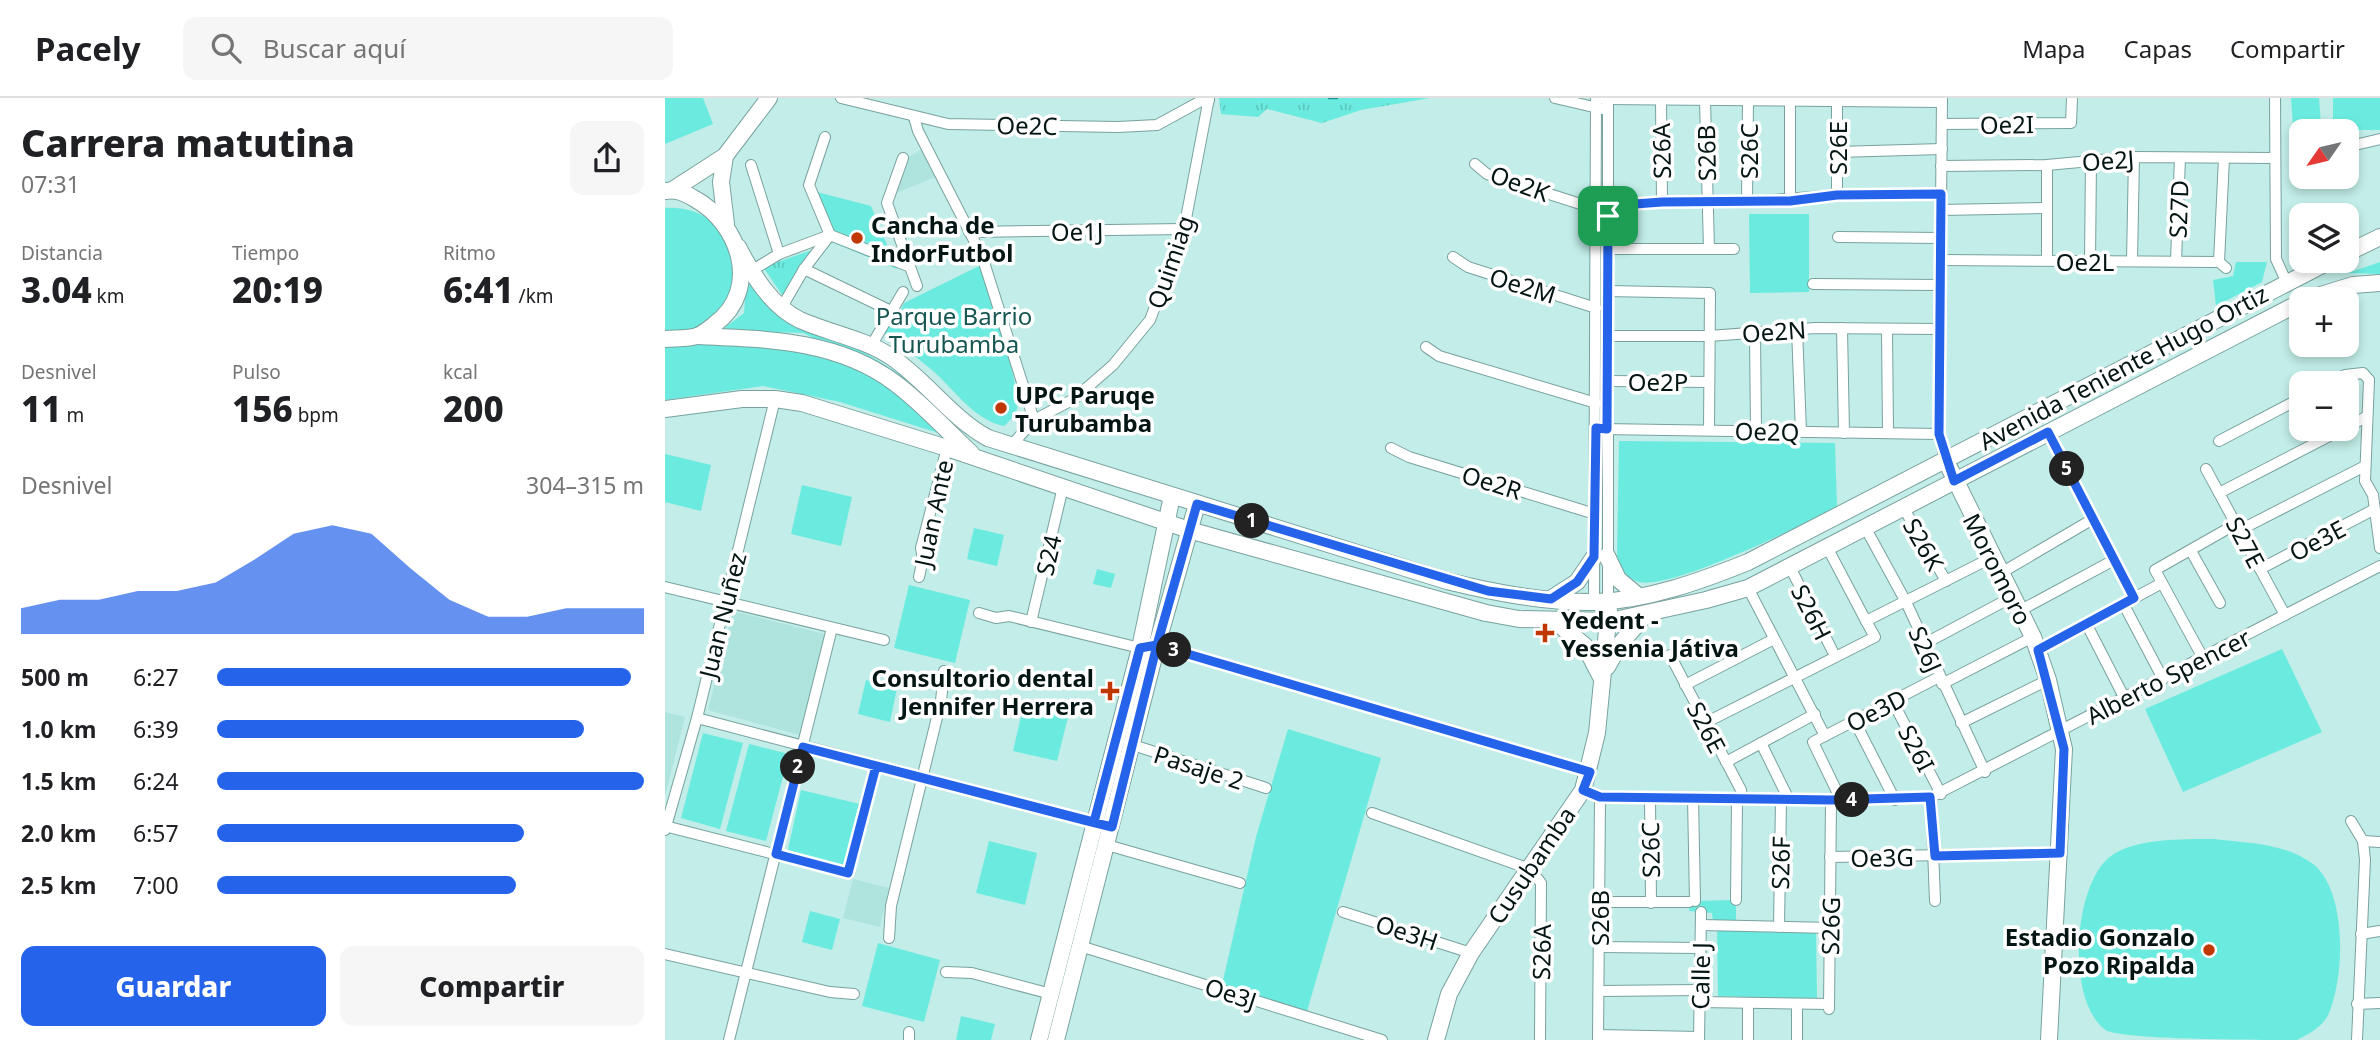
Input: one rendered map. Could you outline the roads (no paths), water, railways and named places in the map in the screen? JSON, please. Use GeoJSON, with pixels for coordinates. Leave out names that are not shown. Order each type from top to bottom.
{"type":"FeatureCollection","features":[{"type":"Feature","properties":{"kind":"main road"},"geometry":{"type":"LineString","coordinates":[[669,190],[725,156],[769,98]]}},
{"type":"Feature","properties":{"kind":"main road"},"geometry":{"type":"LineString","coordinates":[[725,156],[721,175],[726,223]]}},
{"type":"Feature","properties":{"kind":"main road"},"geometry":{"type":"LineString","coordinates":[[669,190],[712,208],[726,223]]}},
{"type":"Feature","properties":{"kind":"main road","name":"Avenida Teniente Hugo Ortiz"},"geometry":{"type":"LineString","coordinates":[[726,223],[751,271],[782,307],[800,320],[871,346],[923,381],[971,428],[1010,447],[1447,581],[1488,591],[1551,599],[1601,601],[1688,584],[1748,562],[2304,273]]}},
{"type":"Feature","properties":{"kind":"main road"},"geometry":{"type":"LineString","coordinates":[[2359,247],[2380,237]]}},
{"type":"Feature","properties":{"kind":"main road"},"geometry":{"type":"LineString","coordinates":[[698,336],[724,318],[738,296],[742,278],[738,247]]}},
{"type":"Feature","properties":{"kind":"main road","name":"Avenida Teniente Hugo Ortiz"},"geometry":{"type":"LineString","coordinates":[[2347,287],[2380,283]]}},
{"type":"Feature","properties":{"kind":"main road","name":"Avenida Teniente Hugo Ortiz"},"geometry":{"type":"LineString","coordinates":[[665,409],[742,399],[775,398],[802,403],[947,448],[1166,523],[1486,613],[1556,622],[1603,621],[1646,614],[1748,588],[2289,308]]}},
{"type":"Feature","properties":{"kind":"main road","name":"Avenida Teniente Hugo Ortiz"},"geometry":{"type":"LineString","coordinates":[[665,340],[698,336],[789,342],[817,347],[860,362],[897,384],[978,460]]}},
{"type":"Feature","properties":{"kind":"main road","name":"Moromoro"},"geometry":{"type":"LineString","coordinates":[[1945,459],[2035,644],[2048,680],[2064,749],[2049,1040]]}},
{"type":"Feature","properties":{"kind":"main road"},"geometry":{"type":"LineString","coordinates":[[1039,1040],[1140,648],[1172,496]]}},
{"type":"Feature","properties":{"kind":"main road"},"geometry":{"type":"LineString","coordinates":[[1056,1040],[1157,645],[1197,504]]}},
{"type":"Feature","properties":{"kind":"main road"},"geometry":{"type":"LineString","coordinates":[[1551,599],[1577,582],[1600,557],[1618,579],[1637,595]]}},
{"type":"Feature","properties":{"kind":"main road","name":"Cusubamba"},"geometry":{"type":"LineString","coordinates":[[1436,1040],[1449,993],[1471,953],[1583,790],[1590,772],[1607,641],[1601,601]]}},
{"type":"Feature","properties":{"kind":"main road"},"geometry":{"type":"LineString","coordinates":[[1602,679],[1620,644],[1646,614]]}},
{"type":"Feature","properties":{"kind":"main road"},"geometry":{"type":"LineString","coordinates":[[1556,622],[1585,646],[1602,679]]}},
{"type":"Feature","properties":{"kind":"street","name":"Oe2C"},"geometry":{"type":"LineString","coordinates":[[841,98],[948,124],[1148,127],[1209,99]]}},
{"type":"Feature","properties":{"kind":"street"},"geometry":{"type":"LineString","coordinates":[[1555,98],[1602,102],[1710,99],[1942,100]]}},
{"type":"Feature","properties":{"kind":"street","name":"Oe2I"},"geometry":{"type":"LineString","coordinates":[[1942,124],[2071,123],[2072,98]]}},
{"type":"Feature","properties":{"kind":"street"},"geometry":{"type":"LineString","coordinates":[[2275,98],[2276,259],[2286,281]]}},
{"type":"Feature","properties":{"kind":"street","name":"Quimiag"},"geometry":{"type":"LineString","coordinates":[[1010,447],[1034,420],[1084,390],[1113,365],[1150,320],[1175,260],[1184,229],[1209,99]]}},
{"type":"Feature","properties":{"kind":"street","name":"S26B"},"geometry":{"type":"LineString","coordinates":[[1709,249],[1707,201],[1710,99]]}},
{"type":"Feature","properties":{"kind":"street","name":"S26A"},"geometry":{"type":"LineString","coordinates":[[1661,100],[1662,202]]}},
{"type":"Feature","properties":{"kind":"street","name":"S26C"},"geometry":{"type":"LineString","coordinates":[[1747,202],[1754,100]]}},
{"type":"Feature","properties":{"kind":"street"},"geometry":{"type":"LineString","coordinates":[[1790,201],[1796,100]]}},
{"type":"Feature","properties":{"kind":"street","name":"S26E"},"geometry":{"type":"LineString","coordinates":[[1837,195],[1841,100]]}},
{"type":"Feature","properties":{"kind":"street","name":"Moromoro"},"geometry":{"type":"LineString","coordinates":[[1942,100],[1939,434],[1945,459]]}},
{"type":"Feature","properties":{"kind":"street","name":"Cusubamba"},"geometry":{"type":"LineString","coordinates":[[1601,601],[1601,428],[1596,403],[1596,308],[1602,208],[1602,102]]}},
{"type":"Feature","properties":{"kind":"street"},"geometry":{"type":"LineString","coordinates":[[915,117],[918,131],[992,284],[1034,420]]}},
{"type":"Feature","properties":{"kind":"street"},"geometry":{"type":"LineString","coordinates":[[825,137],[809,185],[830,235]]}},
{"type":"Feature","properties":{"kind":"street"},"geometry":{"type":"LineString","coordinates":[[2359,144],[2380,139]]}},
{"type":"Feature","properties":{"kind":"street"},"geometry":{"type":"LineString","coordinates":[[1837,152],[1942,149]]}},
{"type":"Feature","properties":{"kind":"street"},"geometry":{"type":"LineString","coordinates":[[2132,261],[2134,157]]}},
{"type":"Feature","properties":{"kind":"street","name":"Oe2J"},"geometry":{"type":"LineString","coordinates":[[1941,166],[2047,165],[2134,157],[2275,158]]}},
{"type":"Feature","properties":{"kind":"street"},"geometry":{"type":"LineString","coordinates":[[903,158],[887,203],[917,286]]}},
{"type":"Feature","properties":{"kind":"street","name":"S27D"},"geometry":{"type":"LineString","coordinates":[[2176,261],[2180,158]]}},
{"type":"Feature","properties":{"kind":"street","name":"Oe2L"},"geometry":{"type":"LineString","coordinates":[[1941,260],[2176,261],[2223,265],[2224,158]]}},
{"type":"Feature","properties":{"kind":"street"},"geometry":{"type":"LineString","coordinates":[[2090,261],[2091,160]]}},
{"type":"Feature","properties":{"kind":"street","name":"Oe2K"},"geometry":{"type":"LineString","coordinates":[[1475,164],[1487,174],[1602,208],[1662,202],[1790,201],[1837,195],[1941,194]]}},
{"type":"Feature","properties":{"kind":"street"},"geometry":{"type":"LineString","coordinates":[[751,165],[779,254]]}},
{"type":"Feature","properties":{"kind":"street"},"geometry":{"type":"LineString","coordinates":[[2047,165],[2047,260]]}},
{"type":"Feature","properties":{"kind":"street","name":"Cusubamba"},"geometry":{"type":"LineString","coordinates":[[1600,557],[1595,514],[1607,381],[1608,249],[1602,208]]}},
{"type":"Feature","properties":{"kind":"street"},"geometry":{"type":"LineString","coordinates":[[1941,210],[2046,208]]}},
{"type":"Feature","properties":{"kind":"street","name":"Oe1J"},"geometry":{"type":"LineString","coordinates":[[969,232],[1184,229]]}},
{"type":"Feature","properties":{"kind":"street"},"geometry":{"type":"LineString","coordinates":[[782,307],[804,269],[830,235]]}},
{"type":"Feature","properties":{"kind":"street"},"geometry":{"type":"LineString","coordinates":[[751,271],[779,254],[830,235],[908,267]]}},
{"type":"Feature","properties":{"kind":"street"},"geometry":{"type":"LineString","coordinates":[[1838,237],[1941,238]]}},
{"type":"Feature","properties":{"kind":"street"},"geometry":{"type":"LineString","coordinates":[[1608,249],[1734,249]]}},
{"type":"Feature","properties":{"kind":"street","name":"Oe2M"},"geometry":{"type":"LineString","coordinates":[[1453,257],[1468,267],[1596,308]]}},
{"type":"Feature","properties":{"kind":"street"},"geometry":{"type":"LineString","coordinates":[[804,269],[893,312]]}},
{"type":"Feature","properties":{"kind":"street"},"geometry":{"type":"LineString","coordinates":[[1813,284],[1941,285]]}},
{"type":"Feature","properties":{"kind":"street"},"geometry":{"type":"LineString","coordinates":[[1607,291],[1710,293],[1709,430]]}},
{"type":"Feature","properties":{"kind":"street"},"geometry":{"type":"LineString","coordinates":[[871,346],[903,292]]}},
{"type":"Feature","properties":{"kind":"street"},"geometry":{"type":"LineString","coordinates":[[1842,328],[1844,433]]}},
{"type":"Feature","properties":{"kind":"street","name":"Oe2N"},"geometry":{"type":"LineString","coordinates":[[1607,336],[1709,336],[1842,328],[1940,329]]}},
{"type":"Feature","properties":{"kind":"street"},"geometry":{"type":"LineString","coordinates":[[1797,329],[1801,432]]}},
{"type":"Feature","properties":{"kind":"street"},"geometry":{"type":"LineString","coordinates":[[1887,329],[1888,433]]}},
{"type":"Feature","properties":{"kind":"street"},"geometry":{"type":"LineString","coordinates":[[1755,332],[1756,431]]}},
{"type":"Feature","properties":{"kind":"street"},"geometry":{"type":"LineString","coordinates":[[1426,347],[1439,356],[1596,403]]}},
{"type":"Feature","properties":{"kind":"street"},"geometry":{"type":"LineString","coordinates":[[2359,373],[2375,381],[2366,417],[2365,481],[2377,491],[2373,510],[2380,548]]}},
{"type":"Feature","properties":{"kind":"street","name":"Oe2P"},"geometry":{"type":"LineString","coordinates":[[1607,381],[1709,382]]}},
{"type":"Feature","properties":{"kind":"street","name":"Juan Nuñez"},"geometry":{"type":"LineString","coordinates":[[665,827],[697,718],[775,398]]}},
{"type":"Feature","properties":{"kind":"street"},"geometry":{"type":"LineString","coordinates":[[2219,441],[2289,404]]}},
{"type":"Feature","properties":{"kind":"street"},"geometry":{"type":"LineString","coordinates":[[2359,421],[2366,417]]}},
{"type":"Feature","properties":{"kind":"street","name":"Oe2Q"},"geometry":{"type":"LineString","coordinates":[[1601,428],[1939,434]]}},
{"type":"Feature","properties":{"kind":"street"},"geometry":{"type":"LineString","coordinates":[[2048,432],[2134,598]]}},
{"type":"Feature","properties":{"kind":"street"},"geometry":{"type":"LineString","coordinates":[[2219,493],[2320,441]]}},
{"type":"Feature","properties":{"kind":"street","name":"Oe2R"},"geometry":{"type":"LineString","coordinates":[[1391,447],[1409,457],[1595,514]]}},
{"type":"Feature","properties":{"kind":"street","name":"Juan Ante"},"geometry":{"type":"LineString","coordinates":[[919,577],[923,559],[921,548],[947,448]]}},
{"type":"Feature","properties":{"kind":"street"},"geometry":{"type":"LineString","coordinates":[[2203,658],[2155,570],[2365,466]]}},
{"type":"Feature","properties":{"kind":"street","name":"S27E"},"geometry":{"type":"LineString","coordinates":[[2206,469],[2285,615]]}},
{"type":"Feature","properties":{"kind":"street","name":"S24"},"geometry":{"type":"LineString","coordinates":[[1031,622],[1063,488]]}},
{"type":"Feature","properties":{"kind":"street","name":"S26K"},"geometry":{"type":"LineString","coordinates":[[1903,508],[1946,581]]}},
{"type":"Feature","properties":{"kind":"street","name":"Oe3E"},"geometry":{"type":"LineString","coordinates":[[2260,569],[2373,510]]}},
{"type":"Feature","properties":{"kind":"street"},"geometry":{"type":"LineString","coordinates":[[2001,573],[2093,519]]}},
{"type":"Feature","properties":{"kind":"street","name":"S26J"},"geometry":{"type":"LineString","coordinates":[[1865,527],[1906,602],[1940,680],[1986,772]]}},
{"type":"Feature","properties":{"kind":"street"},"geometry":{"type":"LineString","coordinates":[[1705,723],[1875,637],[1828,547]]}},
{"type":"Feature","properties":{"kind":"street"},"geometry":{"type":"LineString","coordinates":[[2190,551],[2220,603]]}},
{"type":"Feature","properties":{"kind":"street"},"geometry":{"type":"LineString","coordinates":[[1866,621],[1993,557]]}},
{"type":"Feature","properties":{"kind":"street"},"geometry":{"type":"LineString","coordinates":[[1924,644],[2114,560]]}},
{"type":"Feature","properties":{"kind":"street","name":"Alberto Spencer"},"geometry":{"type":"LineString","coordinates":[[1583,790],[1600,797],[1650,798],[1895,800],[1935,796],[2380,566]]}},
{"type":"Feature","properties":{"kind":"street","name":"S26H"},"geometry":{"type":"LineString","coordinates":[[1790,567],[1835,656]]}},
{"type":"Feature","properties":{"kind":"street","name":"Oe3D"},"geometry":{"type":"LineString","coordinates":[[1813,741],[1940,680],[2087,625],[2162,583]]}},
{"type":"Feature","properties":{"kind":"street"},"geometry":{"type":"LineString","coordinates":[[665,587],[884,640]]}},
{"type":"Feature","properties":{"kind":"street"},"geometry":{"type":"LineString","coordinates":[[1748,588],[1825,736]]}},
{"type":"Feature","properties":{"kind":"street"},"geometry":{"type":"LineString","coordinates":[[2124,605],[2163,679]]}},
{"type":"Feature","properties":{"kind":"street"},"geometry":{"type":"LineString","coordinates":[[979,613],[996,618],[1009,616],[1140,648],[1157,645],[1590,772]]}},
{"type":"Feature","properties":{"kind":"street"},"geometry":{"type":"LineString","coordinates":[[2087,625],[2125,699]]}},
{"type":"Feature","properties":{"kind":"street"},"geometry":{"type":"LineString","coordinates":[[729,1040],[832,628]]}},
{"type":"Feature","properties":{"kind":"street"},"geometry":{"type":"LineString","coordinates":[[1685,685],[1775,639]]}},
{"type":"Feature","properties":{"kind":"street","name":"S26E"},"geometry":{"type":"LineString","coordinates":[[1670,655],[1727,762],[1740,799],[1737,900]]}},
{"type":"Feature","properties":{"kind":"street"},"geometry":{"type":"LineString","coordinates":[[888,938],[891,906],[941,701],[944,671]]}},
{"type":"Feature","properties":{"kind":"street"},"geometry":{"type":"LineString","coordinates":[[1961,723],[2048,680]]}},
{"type":"Feature","properties":{"kind":"street","name":"S26I"},"geometry":{"type":"LineString","coordinates":[[1893,702],[1935,796],[1935,901]]}},
{"type":"Feature","properties":{"kind":"street"},"geometry":{"type":"LineString","coordinates":[[1727,762],[1815,714]]}},
{"type":"Feature","properties":{"kind":"street"},"geometry":{"type":"LineString","coordinates":[[697,718],[1112,827]]}},
{"type":"Feature","properties":{"kind":"street"},"geometry":{"type":"LineString","coordinates":[[1854,722],[1895,800]]}},
{"type":"Feature","properties":{"kind":"street","name":"S26G"},"geometry":{"type":"LineString","coordinates":[[1797,1004],[1829,1007],[1831,857],[1836,800],[1813,741]]}},
{"type":"Feature","properties":{"kind":"street"},"geometry":{"type":"LineString","coordinates":[[1761,743],[1785,800]]}},
{"type":"Feature","properties":{"kind":"street","name":"Pasaje 2"},"geometry":{"type":"LineString","coordinates":[[1133,745],[1266,788]]}},
{"type":"Feature","properties":{"kind":"street"},"geometry":{"type":"LineString","coordinates":[[665,827],[848,873],[876,766]]}},
{"type":"Feature","properties":{"kind":"street","name":"S26B"},"geometry":{"type":"LineString","coordinates":[[1598,1037],[1600,797]]}},
{"type":"Feature","properties":{"kind":"street","name":"S26C"},"geometry":{"type":"LineString","coordinates":[[1650,798],[1651,903]]}},
{"type":"Feature","properties":{"kind":"street"},"geometry":{"type":"LineString","coordinates":[[1599,902],[1692,902],[1693,798]]}},
{"type":"Feature","properties":{"kind":"street","name":"S26F"},"geometry":{"type":"LineString","coordinates":[[1779,927],[1785,800]]}},
{"type":"Feature","properties":{"kind":"street"},"geometry":{"type":"LineString","coordinates":[[1372,813],[1530,869]]}},
{"type":"Feature","properties":{"kind":"street"},"geometry":{"type":"LineString","coordinates":[[2351,821],[2363,841],[2365,860],[2357,1040]]}},
{"type":"Feature","properties":{"kind":"street"},"geometry":{"type":"LineString","coordinates":[[2363,841],[2380,842]]}},
{"type":"Feature","properties":{"kind":"street"},"geometry":{"type":"LineString","coordinates":[[1107,845],[1240,883]]}},
{"type":"Feature","properties":{"kind":"street","name":"Oe3G"},"geometry":{"type":"LineString","coordinates":[[1831,857],[2060,853]]}},
{"type":"Feature","properties":{"kind":"street","name":"S26A"},"geometry":{"type":"LineString","coordinates":[[1530,869],[1541,883],[1540,1040]]}},
{"type":"Feature","properties":{"kind":"street","name":"Oe3H"},"geometry":{"type":"LineString","coordinates":[[1343,912],[1471,953]]}},
{"type":"Feature","properties":{"kind":"street","name":"Calle J"},"geometry":{"type":"LineString","coordinates":[[1699,1039],[1701,912]]}},
{"type":"Feature","properties":{"kind":"street"},"geometry":{"type":"LineString","coordinates":[[1701,925],[1830,928]]}},
{"type":"Feature","properties":{"kind":"street"},"geometry":{"type":"LineString","coordinates":[[2361,934],[2380,931]]}},
{"type":"Feature","properties":{"kind":"street","name":"Oe3J"},"geometry":{"type":"LineString","coordinates":[[1080,946],[1382,1040]]}},
{"type":"Feature","properties":{"kind":"street"},"geometry":{"type":"LineString","coordinates":[[1599,947],[1701,948]]}},
{"type":"Feature","properties":{"kind":"street"},"geometry":{"type":"LineString","coordinates":[[665,954],[830,992],[854,994]]}},
{"type":"Feature","properties":{"kind":"street"},"geometry":{"type":"LineString","coordinates":[[946,972],[972,973],[1051,994]]}},
{"type":"Feature","properties":{"kind":"street"},"geometry":{"type":"LineString","coordinates":[[1599,991],[1700,996],[1748,1003],[1797,1004],[1797,1040]]}},
{"type":"Feature","properties":{"kind":"street"},"geometry":{"type":"LineString","coordinates":[[1748,1003],[1748,1040]]}},
{"type":"Feature","properties":{"kind":"street"},"geometry":{"type":"LineString","coordinates":[[2357,1004],[2380,1003]]}},
{"type":"Feature","properties":{"kind":"street"},"geometry":{"type":"LineString","coordinates":[[1598,1037],[1699,1039]]}},
{"type":"Feature","properties":{"kind":"waterway"},"geometry":{"type":"LineString","coordinates":[[1329,98],[1337,98]]}},
{"type":"Feature","properties":{"kind":"place","name":"Cancha de IndorFutbol"},"geometry":{"type":"Point","coordinates":[857,238]}},
{"type":"Feature","properties":{"kind":"place","name":"UPC Paruqe Turubamba"},"geometry":{"type":"Point","coordinates":[1001,408]}},
{"type":"Feature","properties":{"kind":"place","name":"Yedent - Yessenia Játiva"},"geometry":{"type":"Point","coordinates":[1545,633]}},
{"type":"Feature","properties":{"kind":"place","name":"Consultorio dental Jennifer Herrera"},"geometry":{"type":"Point","coordinates":[1110,691]}},
{"type":"Feature","properties":{"kind":"place","name":"Estadio Gonzalo Pozo Ripalda"},"geometry":{"type":"Point","coordinates":[2209,950]}},
{"type":"Feature","properties":{"kind":"park label","name":"Parque Barrio Turubamba"},"geometry":{"type":"Point","coordinates":[954,329]}}]}
